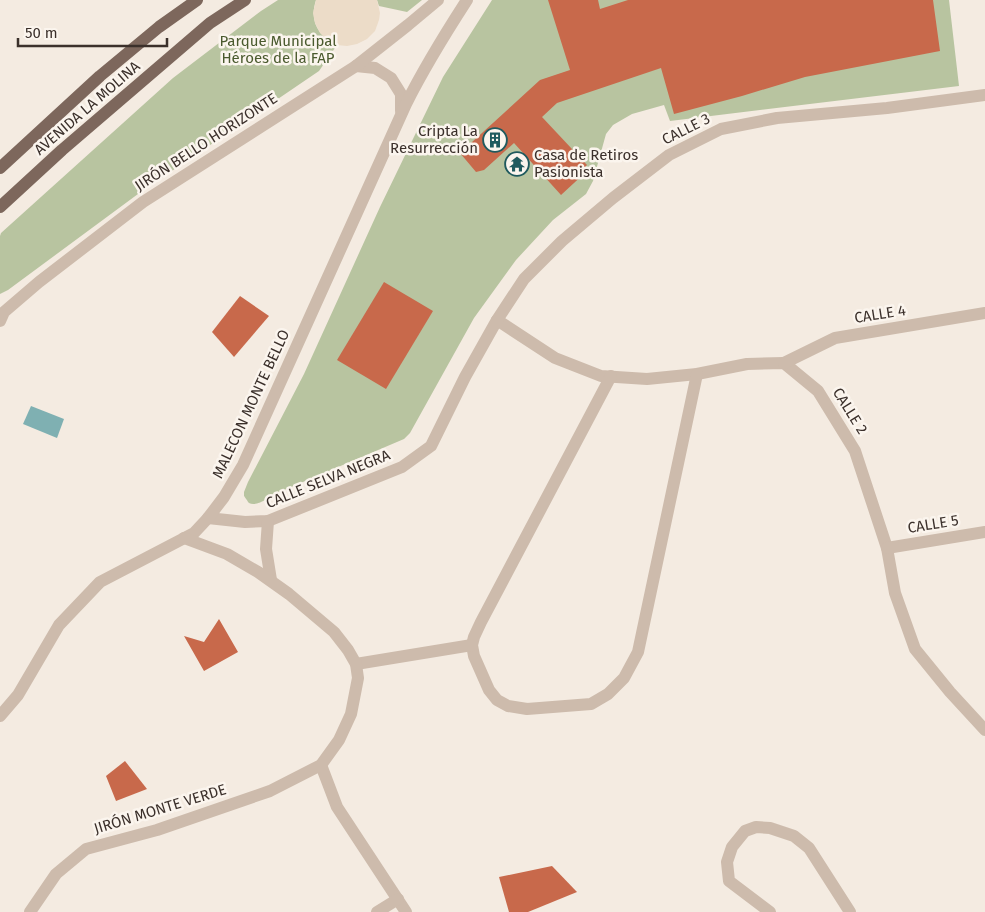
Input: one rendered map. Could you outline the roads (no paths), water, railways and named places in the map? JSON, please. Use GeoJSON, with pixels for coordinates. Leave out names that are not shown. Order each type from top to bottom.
{"type":"FeatureCollection","features":[{"type":"Feature","properties":{"kind":"main road","name":"AVENIDA LA MOLINA"},"geometry":{"type":"LineString","coordinates":[[0,168],[100,76],[159,27],[196,0]]}},
{"type":"Feature","properties":{"kind":"main road","name":"AVENIDA LA MOLINA"},"geometry":{"type":"LineString","coordinates":[[0,207],[210,22],[244,0]]}},
{"type":"Feature","properties":{"kind":"street","name":"JIRÓN BELLO HORIZONTE"},"geometry":{"type":"LineString","coordinates":[[1,314],[39,282],[143,202],[356,66],[438,0]]}},
{"type":"Feature","properties":{"kind":"street","name":"MALECON MONTE BELLO"},"geometry":{"type":"LineString","coordinates":[[0,716],[18,695],[59,625],[100,582],[194,533],[224,497],[243,465],[402,113],[423,71],[467,0]]}},
{"type":"Feature","properties":{"kind":"street"},"geometry":{"type":"LineString","coordinates":[[356,66],[375,68],[391,78],[400,94],[402,113]]}},
{"type":"Feature","properties":{"kind":"street","name":"CALLE 3"},"geometry":{"type":"LineString","coordinates":[[498,320],[524,279],[562,241],[612,198],[668,155],[721,129],[777,118],[887,108],[985,95]]}},
{"type":"Feature","properties":{"kind":"street","name":"CALLE 4"},"geometry":{"type":"LineString","coordinates":[[784,363],[835,338],[985,313]]}},
{"type":"Feature","properties":{"kind":"street"},"geometry":{"type":"LineString","coordinates":[[498,320],[555,358],[601,376],[646,379],[697,374],[747,364],[784,363]]}},
{"type":"Feature","properties":{"kind":"street","name":"CALLE SELVA NEGRA"},"geometry":{"type":"LineString","coordinates":[[208,518],[245,522],[268,521],[402,466],[431,446],[465,377],[498,320]]}},
{"type":"Feature","properties":{"kind":"street","name":"CALLE 2"},"geometry":{"type":"LineString","coordinates":[[784,363],[818,391],[855,451],[887,548],[895,593],[915,649],[950,692],[985,730]]}},
{"type":"Feature","properties":{"kind":"street"},"geometry":{"type":"LineString","coordinates":[[611,376],[474,637],[472,645],[474,656],[489,690],[497,700],[508,706],[527,709],[591,704],[608,694],[624,678],[638,652],[697,374]]}},
{"type":"Feature","properties":{"kind":"street"},"geometry":{"type":"LineString","coordinates":[[268,521],[266,549],[271,580]]}},
{"type":"Feature","properties":{"kind":"street","name":"CALLE 5"},"geometry":{"type":"LineString","coordinates":[[887,548],[985,532]]}},
{"type":"Feature","properties":{"kind":"street"},"geometry":{"type":"LineString","coordinates":[[184,538],[226,554],[271,580],[334,632],[348,650],[356,664],[358,678],[351,714],[339,740],[321,765],[337,807],[406,912]]}},
{"type":"Feature","properties":{"kind":"street"},"geometry":{"type":"LineString","coordinates":[[356,664],[472,645]]}},
{"type":"Feature","properties":{"kind":"street","name":"JIRÓN MONTE VERDE"},"geometry":{"type":"LineString","coordinates":[[30,912],[56,874],[86,849],[157,830],[270,791],[321,765]]}},
{"type":"Feature","properties":{"kind":"street"},"geometry":{"type":"LineString","coordinates":[[770,912],[729,881],[727,862],[732,847],[745,831],[756,827],[770,828],[794,836],[809,848],[850,912]]}},
{"type":"Feature","properties":{"kind":"street"},"geometry":{"type":"LineString","coordinates":[[377,912],[398,899]]}},
{"type":"Feature","properties":{"kind":"water"},"geometry":{"type":"Polygon","coordinates":[[[31,406],[64,419],[57,438],[23,424],[31,406]]]}},
{"type":"Feature","properties":{"kind":"place","name":"Cripta La Resurrección"},"geometry":{"type":"Point","coordinates":[495,140]}},
{"type":"Feature","properties":{"kind":"place","name":"Casa de Retiros Pasionista"},"geometry":{"type":"Point","coordinates":[517,164]}},
{"type":"Feature","properties":{"kind":"park label","name":"Parque Municipal Héroes de la FAP"},"geometry":{"type":"Point","coordinates":[278,50]}}]}
